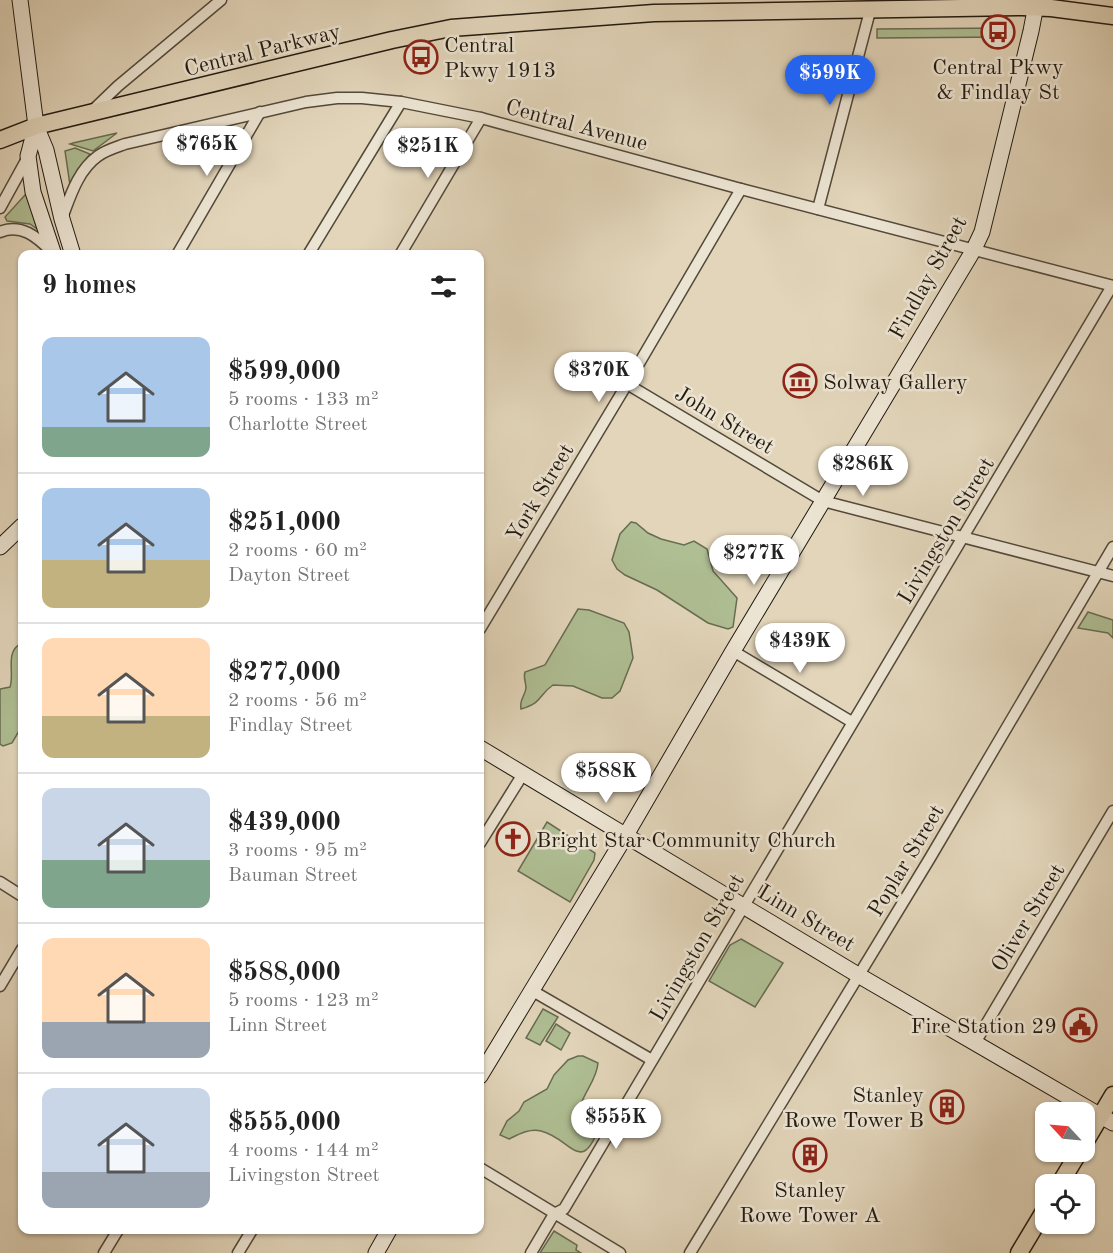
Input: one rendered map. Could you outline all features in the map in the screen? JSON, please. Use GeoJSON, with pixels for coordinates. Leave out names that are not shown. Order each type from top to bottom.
{"type":"FeatureCollection","features":[{"type":"Feature","properties":{"kind":"main road","name":"Central Parkway"},"geometry":{"type":"LineString","coordinates":[[0,140],[36,126],[392,40],[451,28],[654,13],[870,11],[1036,4],[1113,16]]}},
{"type":"Feature","properties":{"kind":"main road"},"geometry":{"type":"LineString","coordinates":[[1095,1132],[1107,1119],[1113,1095]]}},
{"type":"Feature","properties":{"kind":"main road"},"geometry":{"type":"LineString","coordinates":[[1019,1253],[1035,1226]]}},
{"type":"Feature","properties":{"kind":"street"},"geometry":{"type":"LineString","coordinates":[[20,0],[36,126],[46,150],[71,250]]}},
{"type":"Feature","properties":{"kind":"street"},"geometry":{"type":"LineString","coordinates":[[88,114],[124,80],[220,0]]}},
{"type":"Feature","properties":{"kind":"street","name":"Findlay Street"},"geometry":{"type":"LineString","coordinates":[[484,1069],[973,251],[982,232],[1036,4]]}},
{"type":"Feature","properties":{"kind":"street"},"geometry":{"type":"LineString","coordinates":[[818,209],[870,11]]}},
{"type":"Feature","properties":{"kind":"street","name":"Central Avenue"},"geometry":{"type":"LineString","coordinates":[[62,219],[78,180],[98,156],[125,144],[260,112],[338,98],[362,98],[401,102],[481,118],[973,251],[1112,286]]}},
{"type":"Feature","properties":{"kind":"street"},"geometry":{"type":"LineString","coordinates":[[311,250],[401,102]]}},
{"type":"Feature","properties":{"kind":"street"},"geometry":{"type":"LineString","coordinates":[[180,250],[260,112]]}},
{"type":"Feature","properties":{"kind":"street"},"geometry":{"type":"LineString","coordinates":[[403,250],[481,118]]}},
{"type":"Feature","properties":{"kind":"street"},"geometry":{"type":"LineString","coordinates":[[0,208],[28,156],[36,126]]}},
{"type":"Feature","properties":{"kind":"street"},"geometry":{"type":"LineString","coordinates":[[28,156],[33,192],[53,250]]}},
{"type":"Feature","properties":{"kind":"street","name":"York Street"},"geometry":{"type":"LineString","coordinates":[[484,622],[741,189]]}},
{"type":"Feature","properties":{"kind":"street"},"geometry":{"type":"LineString","coordinates":[[0,232],[18,228],[29,232],[49,250]]}},
{"type":"Feature","properties":{"kind":"street","name":"Livingston Street"},"geometry":{"type":"LineString","coordinates":[[531,1253],[554,1214],[564,1209],[1112,286]]}},
{"type":"Feature","properties":{"kind":"street","name":"John Street"},"geometry":{"type":"LineString","coordinates":[[627,384],[823,501],[1113,576]]}},
{"type":"Feature","properties":{"kind":"street"},"geometry":{"type":"LineString","coordinates":[[0,547],[18,530]]}},
{"type":"Feature","properties":{"kind":"street","name":"Poplar Street"},"geometry":{"type":"LineString","coordinates":[[690,1253],[930,858],[1113,547]]}},
{"type":"Feature","properties":{"kind":"street"},"geometry":{"type":"LineString","coordinates":[[733,651],[852,722]]}},
{"type":"Feature","properties":{"kind":"street","name":"Linn Street"},"geometry":{"type":"LineString","coordinates":[[484,750],[858,975],[1107,1119]]}},
{"type":"Feature","properties":{"kind":"street"},"geometry":{"type":"LineString","coordinates":[[484,837],[523,774]]}},
{"type":"Feature","properties":{"kind":"street","name":"Oliver Street"},"geometry":{"type":"LineString","coordinates":[[975,1043],[1113,811]]}},
{"type":"Feature","properties":{"kind":"street"},"geometry":{"type":"LineString","coordinates":[[0,882],[18,893]]}},
{"type":"Feature","properties":{"kind":"street"},"geometry":{"type":"LineString","coordinates":[[0,987],[18,956]]}},
{"type":"Feature","properties":{"kind":"street"},"geometry":{"type":"LineString","coordinates":[[531,990],[652,1060]]}},
{"type":"Feature","properties":{"kind":"street"},"geometry":{"type":"LineString","coordinates":[[484,1170],[620,1253]]}},
{"type":"Feature","properties":{"kind":"street"},"geometry":{"type":"LineString","coordinates":[[104,1253],[116,1234]]}},
{"type":"Feature","properties":{"kind":"street"},"geometry":{"type":"LineString","coordinates":[[238,1253],[250,1234]]}},
{"type":"Feature","properties":{"kind":"street"},"geometry":{"type":"LineString","coordinates":[[376,1253],[387,1234]]}},
{"type":"Feature","properties":{"kind":"green space"},"geometry":{"type":"Polygon","coordinates":[[[1006,28],[1006,37],[877,38],[877,29],[1006,28]]]}},
{"type":"Feature","properties":{"kind":"green space"},"geometry":{"type":"Polygon","coordinates":[[[117,133],[93,151],[70,144],[73,143],[117,133]]]}},
{"type":"Feature","properties":{"kind":"green space"},"geometry":{"type":"Polygon","coordinates":[[[75,148],[90,154],[70,185],[65,151],[75,148]]]}},
{"type":"Feature","properties":{"kind":"green space"},"geometry":{"type":"Polygon","coordinates":[[[27,195],[37,229],[30,224],[7,221],[5,217],[27,195]]]}},
{"type":"Feature","properties":{"kind":"green space"},"geometry":{"type":"Polygon","coordinates":[[[631,522],[661,539],[684,545],[694,541],[707,549],[713,571],[737,598],[733,627],[728,629],[708,623],[657,590],[617,569],[612,560],[620,534],[631,522]]]}},
{"type":"Feature","properties":{"kind":"green space"},"geometry":{"type":"Polygon","coordinates":[[[578,609],[589,610],[624,623],[629,632],[633,658],[620,691],[612,698],[602,698],[573,686],[553,685],[537,701],[521,709],[526,688],[525,672],[545,665],[578,609]]]}},
{"type":"Feature","properties":{"kind":"green space"},"geometry":{"type":"Polygon","coordinates":[[[1088,612],[1113,620],[1113,638],[1108,633],[1078,628],[1088,612]]]}},
{"type":"Feature","properties":{"kind":"green space"},"geometry":{"type":"Polygon","coordinates":[[[17,647],[18,733],[12,743],[3,746],[0,744],[0,689],[10,687],[13,651],[17,647]]]}},
{"type":"Feature","properties":{"kind":"green space"},"geometry":{"type":"Polygon","coordinates":[[[547,822],[595,853],[594,860],[570,902],[518,871],[547,822]]]}},
{"type":"Feature","properties":{"kind":"green space"},"geometry":{"type":"Polygon","coordinates":[[[741,939],[783,963],[755,1007],[709,981],[730,945],[741,939]]]}},
{"type":"Feature","properties":{"kind":"green space"},"geometry":{"type":"Polygon","coordinates":[[[543,1009],[558,1017],[540,1045],[526,1038],[543,1009]]]}},
{"type":"Feature","properties":{"kind":"green space"},"geometry":{"type":"Polygon","coordinates":[[[556,1024],[570,1033],[561,1050],[546,1041],[556,1024]]]}},
{"type":"Feature","properties":{"kind":"green space"},"geometry":{"type":"Polygon","coordinates":[[[578,1056],[598,1063],[596,1074],[581,1104],[602,1119],[589,1148],[582,1152],[576,1151],[552,1135],[537,1130],[509,1139],[500,1135],[507,1121],[519,1111],[524,1102],[547,1089],[554,1075],[568,1060],[578,1056]]]}},
{"type":"Feature","properties":{"kind":"green space"},"geometry":{"type":"Polygon","coordinates":[[[554,1231],[577,1245],[576,1250],[581,1253],[540,1253],[554,1231]]]}},
{"type":"Feature","properties":{"kind":"place","name":"Central Pkwy & Findlay St"},"geometry":{"type":"Point","coordinates":[998,32]}},
{"type":"Feature","properties":{"kind":"place","name":"Central Pkwy 1913"},"geometry":{"type":"Point","coordinates":[421,57]}},
{"type":"Feature","properties":{"kind":"place","name":"Solway Gallery"},"geometry":{"type":"Point","coordinates":[800,381]}},
{"type":"Feature","properties":{"kind":"place","name":"Bright Star Community Church"},"geometry":{"type":"Point","coordinates":[513,839]}},
{"type":"Feature","properties":{"kind":"place","name":"Fire Station 29"},"geometry":{"type":"Point","coordinates":[1080,1025]}},
{"type":"Feature","properties":{"kind":"place","name":"Stanley Rowe Tower B"},"geometry":{"type":"Point","coordinates":[947,1107]}},
{"type":"Feature","properties":{"kind":"place","name":"Stanley Rowe Tower A"},"geometry":{"type":"Point","coordinates":[810,1155]}}]}
